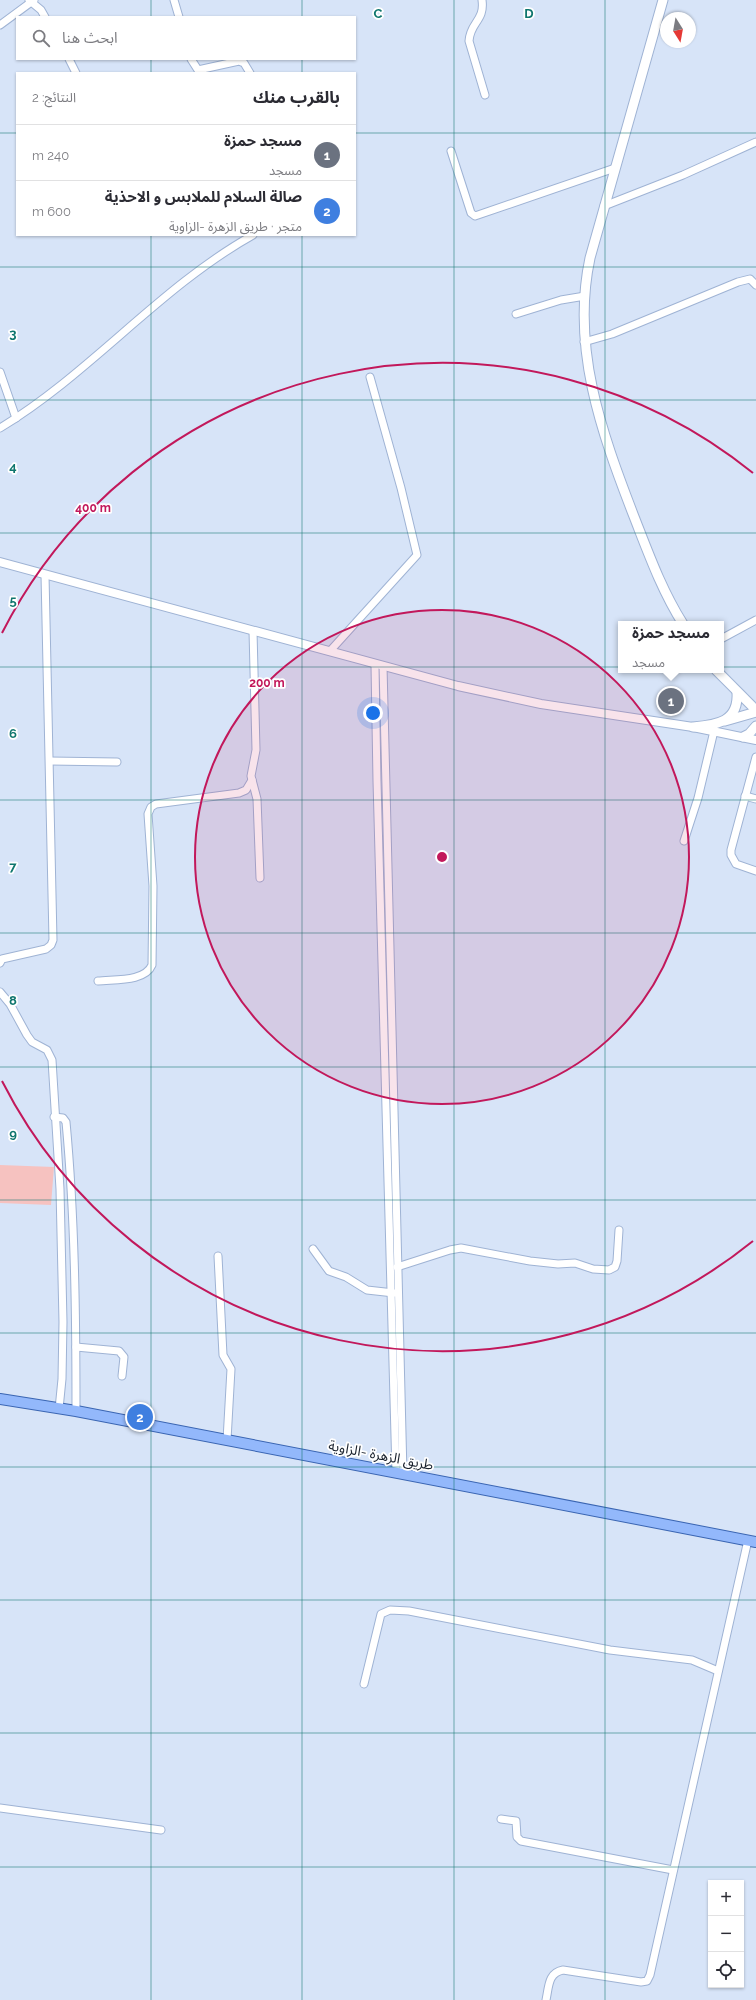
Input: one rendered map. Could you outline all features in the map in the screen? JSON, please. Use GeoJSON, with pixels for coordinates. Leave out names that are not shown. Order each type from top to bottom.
{"type":"FeatureCollection","features":[{"type":"Feature","properties":{"kind":"main road"},"geometry":{"type":"LineString","coordinates":[[662,0],[589,264],[585,296],[584,342],[593,394],[607,443],[655,571],[668,600],[681,621]]}},
{"type":"Feature","properties":{"kind":"main road"},"geometry":{"type":"LineString","coordinates":[[693,727],[711,726],[756,711],[719,673]]}},
{"type":"Feature","properties":{"kind":"main road"},"geometry":{"type":"LineString","coordinates":[[724,721],[735,708],[736,692]]}},
{"type":"Feature","properties":{"kind":"main road"},"geometry":{"type":"LineString","coordinates":[[744,737],[756,726]]}},
{"type":"Feature","properties":{"kind":"main road","name":"طريق الزهرة -الزاوية"},"geometry":{"type":"LineString","coordinates":[[0,1399],[76,1411],[752,1541]]}},
{"type":"Feature","properties":{"kind":"street"},"geometry":{"type":"LineString","coordinates":[[174,0],[179,16]]}},
{"type":"Feature","properties":{"kind":"street"},"geometry":{"type":"LineString","coordinates":[[482,0],[483,8],[481,17],[469,33],[469,41],[485,95]]}},
{"type":"Feature","properties":{"kind":"street"},"geometry":{"type":"LineString","coordinates":[[0,25],[31,1],[44,16]]}},
{"type":"Feature","properties":{"kind":"street"},"geometry":{"type":"LineString","coordinates":[[70,60],[76,72]]}},
{"type":"Feature","properties":{"kind":"street"},"geometry":{"type":"LineString","coordinates":[[192,60],[198,70],[239,61],[244,63],[249,72]]}},
{"type":"Feature","properties":{"kind":"street"},"geometry":{"type":"LineString","coordinates":[[604,206],[683,175],[756,142]]}},
{"type":"Feature","properties":{"kind":"street"},"geometry":{"type":"LineString","coordinates":[[451,151],[471,213],[475,216],[615,168]]}},
{"type":"Feature","properties":{"kind":"street"},"geometry":{"type":"LineString","coordinates":[[0,428],[52,392],[175,288],[215,258],[251,236]]}},
{"type":"Feature","properties":{"kind":"street"},"geometry":{"type":"LineString","coordinates":[[584,342],[612,334],[738,282],[750,279],[756,286]]}},
{"type":"Feature","properties":{"kind":"street"},"geometry":{"type":"LineString","coordinates":[[516,314],[561,300],[585,296]]}},
{"type":"Feature","properties":{"kind":"street"},"geometry":{"type":"LineString","coordinates":[[0,372],[16,418]]}},
{"type":"Feature","properties":{"kind":"street"},"geometry":{"type":"LineString","coordinates":[[330,651],[417,555],[401,488],[370,377]]}},
{"type":"Feature","properties":{"kind":"street"},"geometry":{"type":"LineString","coordinates":[[0,562],[458,686],[541,704],[693,727],[756,740]]}},
{"type":"Feature","properties":{"kind":"street"},"geometry":{"type":"LineString","coordinates":[[0,962],[2,959],[46,949],[52,943],[46,575]]}},
{"type":"Feature","properties":{"kind":"street"},"geometry":{"type":"LineString","coordinates":[[724,637],[756,620]]}},
{"type":"Feature","properties":{"kind":"street"},"geometry":{"type":"LineString","coordinates":[[253,630],[256,750],[252,780],[257,800],[260,878]]}},
{"type":"Feature","properties":{"kind":"street"},"geometry":{"type":"LineString","coordinates":[[379,665],[398,1267],[394,1293]]}},
{"type":"Feature","properties":{"kind":"street"},"geometry":{"type":"LineString","coordinates":[[379,665],[377,781],[400,1473]]}},
{"type":"Feature","properties":{"kind":"street"},"geometry":{"type":"LineString","coordinates":[[684,841],[698,798],[714,731]]}},
{"type":"Feature","properties":{"kind":"street"},"geometry":{"type":"LineString","coordinates":[[756,756],[731,855],[733,860],[740,867],[756,871]]}},
{"type":"Feature","properties":{"kind":"street"},"geometry":{"type":"LineString","coordinates":[[50,761],[117,762]]}},
{"type":"Feature","properties":{"kind":"street"},"geometry":{"type":"LineString","coordinates":[[98,981],[142,976],[149,971],[152,965],[153,886],[148,814],[151,807],[156,804],[239,793],[246,790],[252,780]]}},
{"type":"Feature","properties":{"kind":"street"},"geometry":{"type":"LineString","coordinates":[[745,796],[756,799]]}},
{"type":"Feature","properties":{"kind":"street"},"geometry":{"type":"LineString","coordinates":[[0,992],[10,1004],[32,1042],[47,1050],[52,1060],[54,1117],[60,1189],[63,1361],[59,1409]]}},
{"type":"Feature","properties":{"kind":"street"},"geometry":{"type":"LineString","coordinates":[[54,1117],[63,1118],[66,1122],[70,1164],[76,1347],[76,1411]]}},
{"type":"Feature","properties":{"kind":"street"},"geometry":{"type":"LineString","coordinates":[[398,1267],[450,1250],[461,1248],[530,1261],[558,1264],[575,1263],[597,1270],[609,1270],[615,1267],[617,1261],[619,1230]]}},
{"type":"Feature","properties":{"kind":"street"},"geometry":{"type":"LineString","coordinates":[[313,1249],[328,1271],[346,1277],[367,1290],[394,1293]]}},
{"type":"Feature","properties":{"kind":"street"},"geometry":{"type":"LineString","coordinates":[[218,1256],[223,1354],[231,1369],[227,1440]]}},
{"type":"Feature","properties":{"kind":"street"},"geometry":{"type":"LineString","coordinates":[[76,1347],[119,1351],[124,1357],[122,1376]]}},
{"type":"Feature","properties":{"kind":"street"},"geometry":{"type":"LineString","coordinates":[[63,1361],[76,1360]]}},
{"type":"Feature","properties":{"kind":"street"},"geometry":{"type":"LineString","coordinates":[[546,2000],[551,1976],[555,1972],[563,1970],[641,1982],[647,1981],[650,1975],[718,1672],[752,1541]]}},
{"type":"Feature","properties":{"kind":"street"},"geometry":{"type":"LineString","coordinates":[[364,1684],[381,1614],[390,1610],[409,1611],[610,1650],[692,1660],[718,1672]]}},
{"type":"Feature","properties":{"kind":"street"},"geometry":{"type":"LineString","coordinates":[[0,1808],[161,1830]]}},
{"type":"Feature","properties":{"kind":"street"},"geometry":{"type":"LineString","coordinates":[[501,1818],[516,1821],[517,1837],[521,1841],[673,1870]]}},
{"type":"Feature","properties":{"kind":"shaded area"},"geometry":{"type":"Polygon","coordinates":[[[0,1165],[54,1167],[51,1205],[0,1203],[0,1165]]]}},
{"type":"Feature","properties":{"kind":"place","name":"مسجد حمزة"},"geometry":{"type":"Point","coordinates":[671,701]}},
{"type":"Feature","properties":{"kind":"place","name":"صالة السلام للملابس و الاحذية"},"geometry":{"type":"Point","coordinates":[140,1417]}}]}
